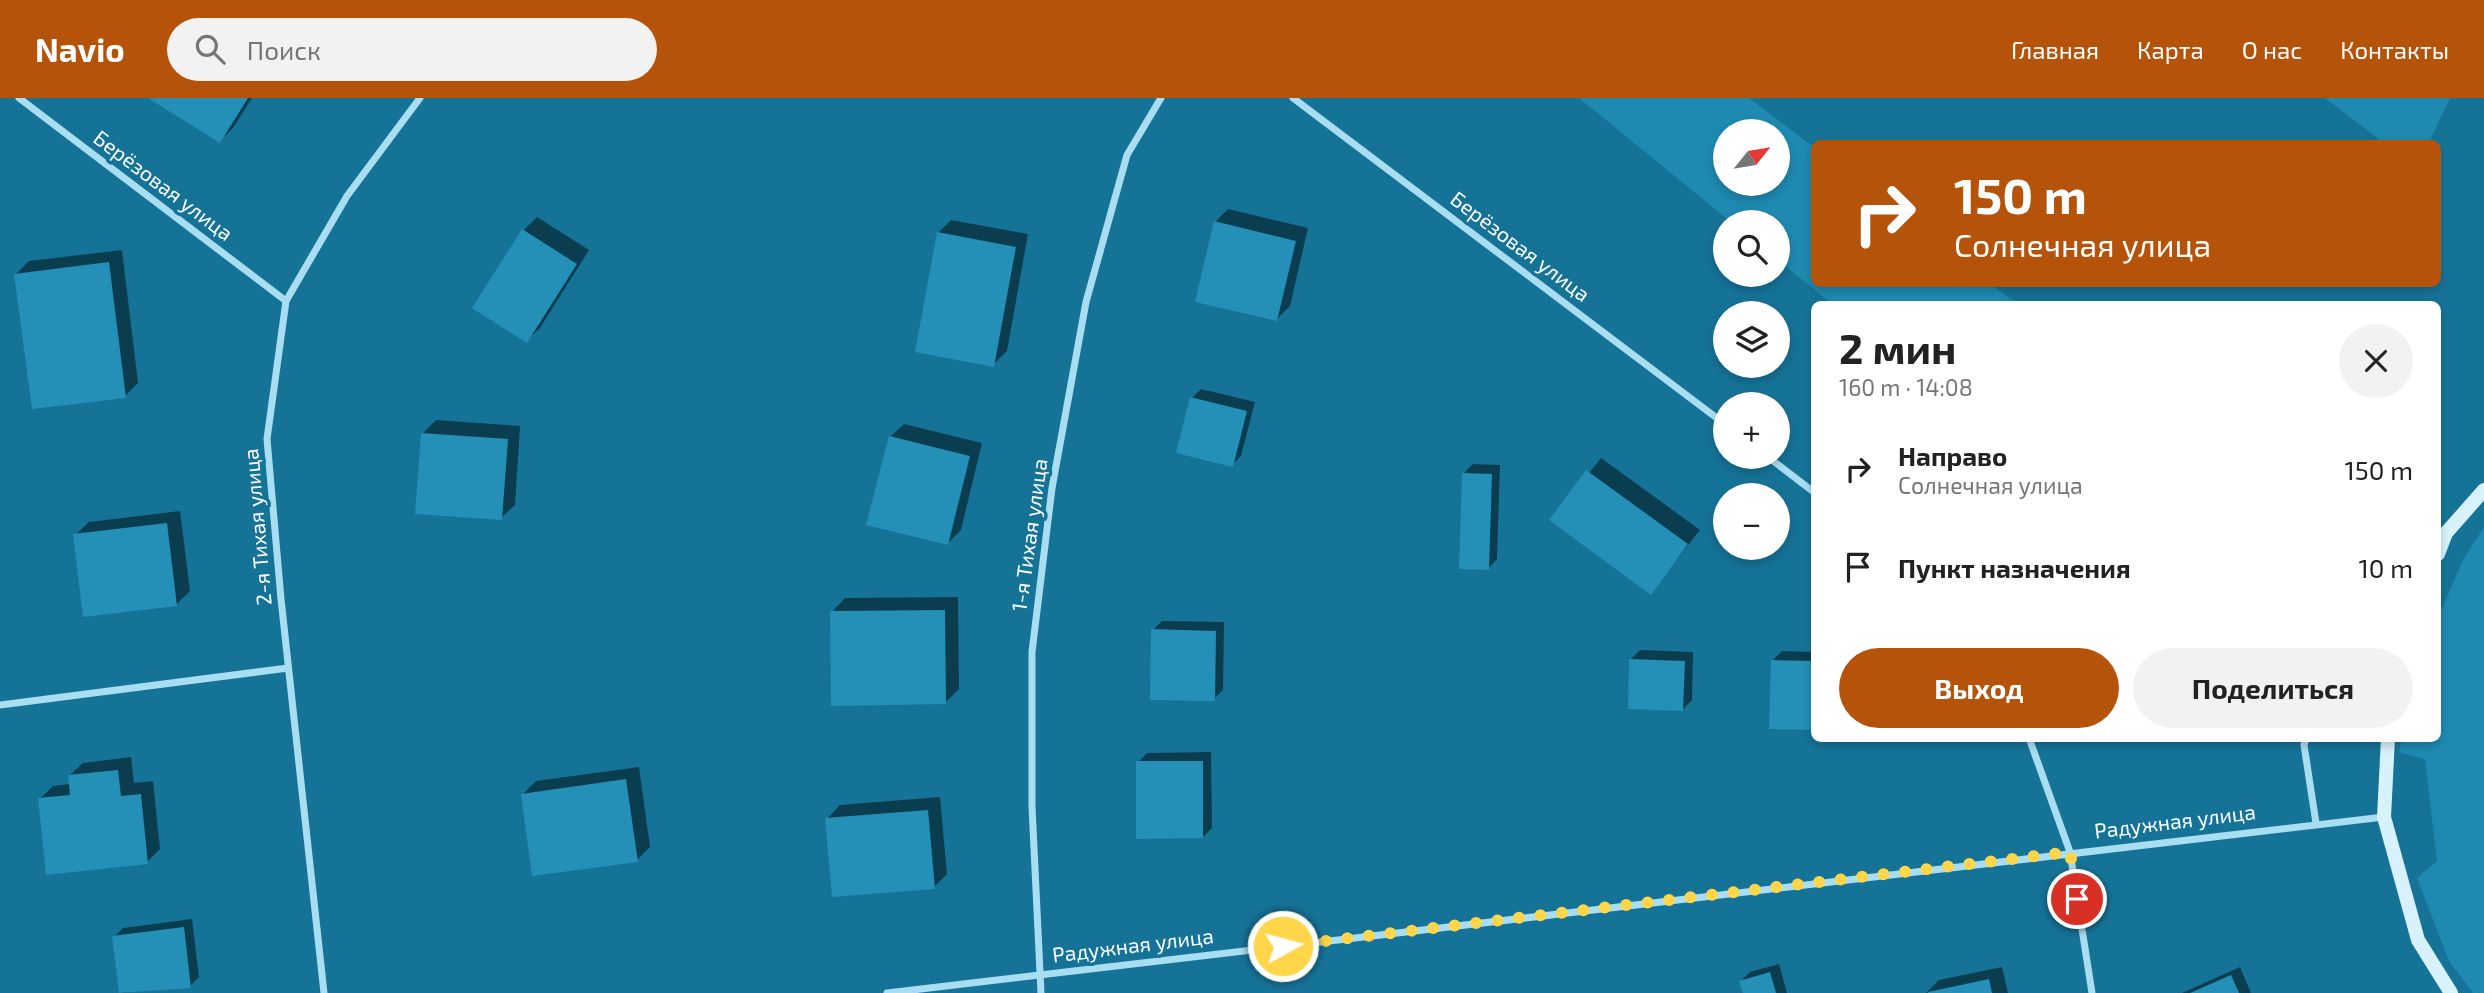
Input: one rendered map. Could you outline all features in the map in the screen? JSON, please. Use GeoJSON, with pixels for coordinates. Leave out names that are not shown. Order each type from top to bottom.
{"type":"FeatureCollection","features":[{"type":"Feature","properties":{"kind":"street","name":"Берёзовая улица"},"geometry":{"type":"LineString","coordinates":[[19,98],[286,301]]}},
{"type":"Feature","properties":{"kind":"street","name":"2-я Тихая улица"},"geometry":{"type":"LineString","coordinates":[[324,993],[288,668],[267,439],[286,301],[347,196],[421,98]]}},
{"type":"Feature","properties":{"kind":"street","name":"1-я Тихая улица"},"geometry":{"type":"LineString","coordinates":[[1041,993],[1038,975],[1032,807],[1031,652],[1052,488],[1090,289],[1128,155],[1161,98]]}},
{"type":"Feature","properties":{"kind":"street","name":"Берёзовая улица"},"geometry":{"type":"LineString","coordinates":[[1293,98],[1713,415]]}},
{"type":"Feature","properties":{"kind":"street"},"geometry":{"type":"LineString","coordinates":[[1784,469],[1811,490]]}},
{"type":"Feature","properties":{"kind":"street"},"geometry":{"type":"LineString","coordinates":[[2441,546],[2446,533],[2484,490]]}},
{"type":"Feature","properties":{"kind":"street"},"geometry":{"type":"LineString","coordinates":[[0,705],[288,668]]}},
{"type":"Feature","properties":{"kind":"street"},"geometry":{"type":"LineString","coordinates":[[2030,742],[2070,852],[2092,993]]}},
{"type":"Feature","properties":{"kind":"street"},"geometry":{"type":"LineString","coordinates":[[2305,742],[2316,823]]}},
{"type":"Feature","properties":{"kind":"street"},"geometry":{"type":"LineString","coordinates":[[2388,742],[2384,817],[2417,940],[2451,993]]}},
{"type":"Feature","properties":{"kind":"street","name":"Радужная улица"},"geometry":{"type":"LineString","coordinates":[[887,993],[2384,817]]}},
{"type":"Feature","properties":{"kind":"shaded area"},"geometry":{"type":"Polygon","coordinates":[[[1579,98],[1749,98],[1777,119],[1713,119],[1713,196],[1790,196],[1790,129],[1811,145],[1811,287],[1790,270],[1790,210],[1716,210],[1579,98]]]}},
{"type":"Feature","properties":{"kind":"shaded area"},"geometry":{"type":"Polygon","coordinates":[[[2325,98],[2450,98],[2430,140],[2380,140],[2325,98]]]}},
{"type":"Feature","properties":{"kind":"shaded area"},"geometry":{"type":"Polygon","coordinates":[[[1811,287],[1994,287],[2014,301],[1828,301],[1811,287]]]}},
{"type":"Feature","properties":{"kind":"shaded area"},"geometry":{"type":"Polygon","coordinates":[[[2484,527],[2484,993],[2473,993],[2449,961],[2417,878],[2437,861],[2425,759],[2399,752],[2401,742],[2441,742],[2441,611],[2463,560],[2484,527]]]}},
{"type":"Feature","properties":{"kind":"building"},"geometry":{"type":"Polygon","coordinates":[[[148,98],[248,98],[220,143],[148,98]]]}},
{"type":"Feature","properties":{"kind":"building"},"geometry":{"type":"Polygon","coordinates":[[[1214,221],[1296,241],[1277,321],[1195,302],[1214,221]]]}},
{"type":"Feature","properties":{"kind":"building"},"geometry":{"type":"Polygon","coordinates":[[[522,229],[577,264],[527,343],[472,308],[522,229]]]}},
{"type":"Feature","properties":{"kind":"building"},"geometry":{"type":"Polygon","coordinates":[[[937,232],[1016,247],[994,367],[915,352],[937,232]]]}},
{"type":"Feature","properties":{"kind":"building"},"geometry":{"type":"Polygon","coordinates":[[[109,262],[126,398],[32,409],[14,274],[109,262]]]}},
{"type":"Feature","properties":{"kind":"building"},"geometry":{"type":"Polygon","coordinates":[[[1190,397],[1247,411],[1233,467],[1176,453],[1190,397]]]}},
{"type":"Feature","properties":{"kind":"building"},"geometry":{"type":"Polygon","coordinates":[[[421,433],[508,439],[502,520],[415,514],[421,433]]]}},
{"type":"Feature","properties":{"kind":"building"},"geometry":{"type":"Polygon","coordinates":[[[889,436],[970,456],[948,545],[866,525],[889,436]]]}},
{"type":"Feature","properties":{"kind":"building"},"geometry":{"type":"Polygon","coordinates":[[[1586,470],[1688,544],[1651,595],[1549,520],[1586,470]]]}},
{"type":"Feature","properties":{"kind":"building"},"geometry":{"type":"Polygon","coordinates":[[[1462,473],[1492,474],[1489,570],[1459,569],[1462,473]]]}},
{"type":"Feature","properties":{"kind":"building"},"geometry":{"type":"Polygon","coordinates":[[[167,523],[177,606],[83,617],[73,534],[167,523]]]}},
{"type":"Feature","properties":{"kind":"building"},"geometry":{"type":"Polygon","coordinates":[[[945,610],[946,704],[831,706],[830,611],[945,610]]]}},
{"type":"Feature","properties":{"kind":"building"},"geometry":{"type":"Polygon","coordinates":[[[1151,629],[1216,631],[1215,701],[1150,700],[1151,629]]]}},
{"type":"Feature","properties":{"kind":"building"},"geometry":{"type":"Polygon","coordinates":[[[1629,659],[1685,661],[1683,711],[1628,709],[1629,659]]]}},
{"type":"Feature","properties":{"kind":"building"},"geometry":{"type":"Polygon","coordinates":[[[1771,660],[1811,661],[1811,730],[1769,729],[1771,660]]]}},
{"type":"Feature","properties":{"kind":"building"},"geometry":{"type":"Polygon","coordinates":[[[1136,761],[1203,761],[1203,838],[1136,839],[1136,761]]]}},
{"type":"Feature","properties":{"kind":"building"},"geometry":{"type":"Polygon","coordinates":[[[118,770],[121,796],[141,794],[148,864],[46,875],[38,798],[70,795],[68,775],[118,770]]]}},
{"type":"Feature","properties":{"kind":"building"},"geometry":{"type":"Polygon","coordinates":[[[626,779],[638,862],[532,876],[521,794],[626,779]]]}},
{"type":"Feature","properties":{"kind":"building"},"geometry":{"type":"Polygon","coordinates":[[[928,810],[935,889],[832,897],[825,818],[928,810]]]}},
{"type":"Feature","properties":{"kind":"building"},"geometry":{"type":"Polygon","coordinates":[[[184,927],[191,988],[119,993],[112,936],[184,927]]]}},
{"type":"Feature","properties":{"kind":"building"},"geometry":{"type":"Polygon","coordinates":[[[1770,972],[1776,993],[1743,993],[1739,981],[1770,972]]]}},
{"type":"Feature","properties":{"kind":"building"},"geometry":{"type":"Polygon","coordinates":[[[2231,975],[2239,993],[2190,993],[2231,975]]]}},
{"type":"Feature","properties":{"kind":"building"},"geometry":{"type":"Polygon","coordinates":[[[1989,979],[1992,993],[1928,993],[1928,992],[1989,979]]]}},
{"type":"Feature","properties":{"kind":"route"},"geometry":{"type":"LineString","coordinates":[[1283,946],[2070,852],[2077,899]]}}]}
